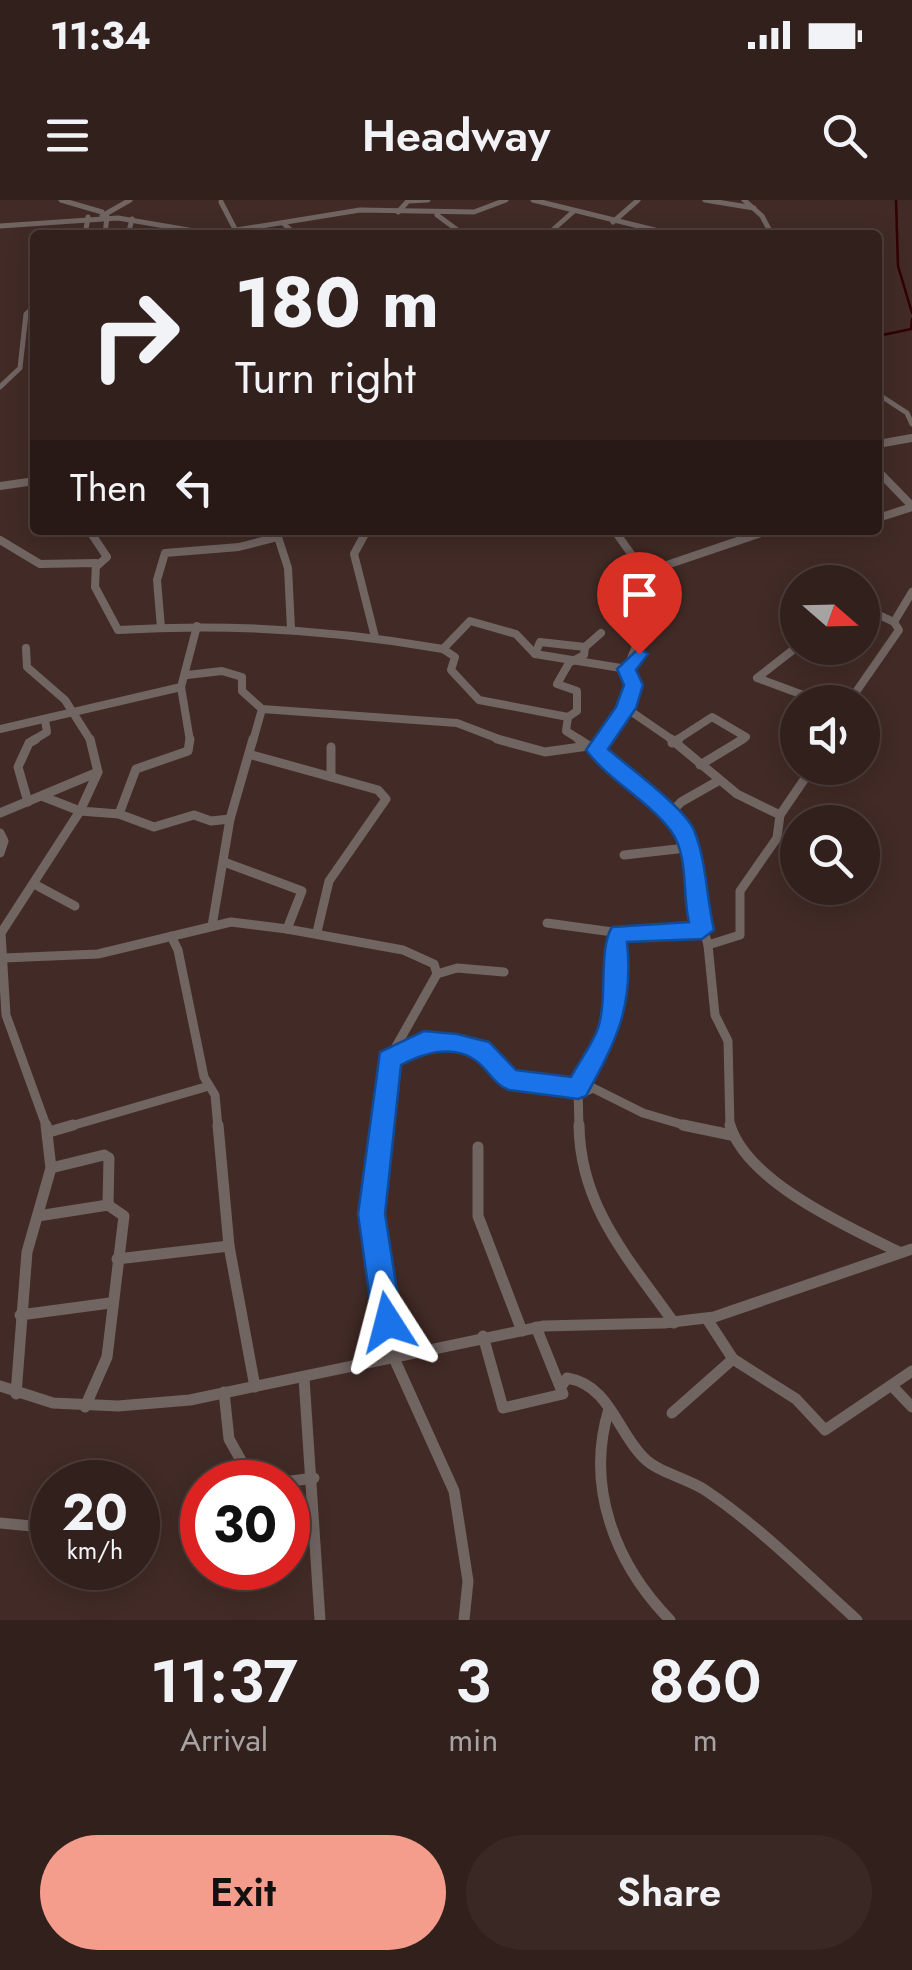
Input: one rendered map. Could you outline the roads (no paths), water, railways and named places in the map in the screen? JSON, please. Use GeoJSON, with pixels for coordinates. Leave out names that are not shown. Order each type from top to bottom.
{"type":"FeatureCollection","features":[{"type":"Feature","properties":{"kind":"street"},"geometry":{"type":"LineString","coordinates":[[61,200],[105,216]]}},
{"type":"Feature","properties":{"kind":"street"},"geometry":{"type":"LineString","coordinates":[[105,216],[130,200]]}},
{"type":"Feature","properties":{"kind":"street"},"geometry":{"type":"LineString","coordinates":[[398,212],[408,201],[428,200]]}},
{"type":"Feature","properties":{"kind":"street"},"geometry":{"type":"LineString","coordinates":[[224,230],[360,210],[436,215],[474,212],[506,200]]}},
{"type":"Feature","properties":{"kind":"street"},"geometry":{"type":"LineString","coordinates":[[533,200],[651,230]]}},
{"type":"Feature","properties":{"kind":"street"},"geometry":{"type":"LineString","coordinates":[[613,222],[638,200]]}},
{"type":"Feature","properties":{"kind":"street"},"geometry":{"type":"LineString","coordinates":[[705,200],[754,208]]}},
{"type":"Feature","properties":{"kind":"street"},"geometry":{"type":"LineString","coordinates":[[744,200],[769,230]]}},
{"type":"Feature","properties":{"kind":"street"},"geometry":{"type":"LineString","coordinates":[[221,202],[235,229]]}},
{"type":"Feature","properties":{"kind":"street"},"geometry":{"type":"LineString","coordinates":[[551,230],[577,210]]}},
{"type":"Feature","properties":{"kind":"street"},"geometry":{"type":"LineString","coordinates":[[436,215],[450,230]]}},
{"type":"Feature","properties":{"kind":"street"},"geometry":{"type":"LineString","coordinates":[[105,216],[105,230]]}},
{"type":"Feature","properties":{"kind":"street"},"geometry":{"type":"LineString","coordinates":[[0,226],[105,216],[179,230]]}},
{"type":"Feature","properties":{"kind":"street"},"geometry":{"type":"LineString","coordinates":[[86,230],[88,217]]}},
{"type":"Feature","properties":{"kind":"street"},"geometry":{"type":"LineString","coordinates":[[129,230],[132,219]]}},
{"type":"Feature","properties":{"kind":"street"},"geometry":{"type":"LineString","coordinates":[[282,223],[290,230]]}},
{"type":"Feature","properties":{"kind":"street"},"geometry":{"type":"LineString","coordinates":[[0,387],[20,368],[26,314],[30,310]]}},
{"type":"Feature","properties":{"kind":"street"},"geometry":{"type":"LineString","coordinates":[[882,397],[907,413],[912,424]]}},
{"type":"Feature","properties":{"kind":"street"},"geometry":{"type":"LineString","coordinates":[[882,443],[912,438]]}},
{"type":"Feature","properties":{"kind":"street"},"geometry":{"type":"LineString","coordinates":[[882,476],[912,506],[882,517]]}},
{"type":"Feature","properties":{"kind":"street"},"geometry":{"type":"LineString","coordinates":[[0,486],[30,483]]}},
{"type":"Feature","properties":{"kind":"street"},"geometry":{"type":"LineString","coordinates":[[882,491],[892,488]]}},
{"type":"Feature","properties":{"kind":"street"},"geometry":{"type":"LineString","coordinates":[[93,535],[105,548],[107,557],[98,565],[94,586],[114,626],[123,631],[197,626],[292,629],[375,637],[443,650],[454,657],[451,670],[474,698],[568,717],[577,711],[576,691],[558,684],[569,663],[584,655],[584,647]]}},
{"type":"Feature","properties":{"kind":"street"},"geometry":{"type":"LineString","coordinates":[[364,535],[354,554],[375,637]]}},
{"type":"Feature","properties":{"kind":"street"},"geometry":{"type":"LineString","coordinates":[[618,535],[649,572],[653,602],[638,622],[639,654],[626,669]]}},
{"type":"Feature","properties":{"kind":"street"},"geometry":{"type":"LineString","coordinates":[[649,572],[669,559],[744,543],[760,535]]}},
{"type":"Feature","properties":{"kind":"street"},"geometry":{"type":"LineString","coordinates":[[161,628],[156,594],[158,563],[165,553],[240,547],[278,537],[288,568],[292,629]]}},
{"type":"Feature","properties":{"kind":"street"},"geometry":{"type":"LineString","coordinates":[[0,552],[4,543],[40,564],[83,560],[98,565]]}},
{"type":"Feature","properties":{"kind":"street"},"geometry":{"type":"LineString","coordinates":[[894,622],[912,592]]}},
{"type":"Feature","properties":{"kind":"street"},"geometry":{"type":"LineString","coordinates":[[861,685],[899,630],[894,622],[880,616]]}},
{"type":"Feature","properties":{"kind":"street"},"geometry":{"type":"LineString","coordinates":[[443,650],[470,621],[496,624],[531,645],[535,654]]}},
{"type":"Feature","properties":{"kind":"street"},"geometry":{"type":"LineString","coordinates":[[119,814],[131,774],[150,760],[178,760],[188,751],[191,734],[181,688],[197,626]]}},
{"type":"Feature","properties":{"kind":"street"},"geometry":{"type":"LineString","coordinates":[[535,654],[540,642],[584,647],[601,633]]}},
{"type":"Feature","properties":{"kind":"street"},"geometry":{"type":"LineString","coordinates":[[16,1394],[27,1252],[51,1168],[49,1132],[9,1029],[1,992],[0,933],[80,811],[98,772],[97,745],[74,712],[28,667],[26,648]]}},
{"type":"Feature","properties":{"kind":"street"},"geometry":{"type":"LineString","coordinates":[[535,654],[569,663],[626,669]]}},
{"type":"Feature","properties":{"kind":"street"},"geometry":{"type":"LineString","coordinates":[[780,663],[758,678],[780,686]]}},
{"type":"Feature","properties":{"kind":"street"},"geometry":{"type":"LineString","coordinates":[[187,675],[222,671],[242,677],[242,691],[262,709],[441,720],[471,728],[488,738],[540,750],[579,752],[592,748],[626,708],[633,685],[626,669]]}},
{"type":"Feature","properties":{"kind":"street"},"geometry":{"type":"LineString","coordinates":[[0,729],[181,688]]}},
{"type":"Feature","properties":{"kind":"street"},"geometry":{"type":"LineString","coordinates":[[626,708],[658,728],[718,782],[755,808],[780,815],[777,838],[740,891],[740,935],[708,944]]}},
{"type":"Feature","properties":{"kind":"street"},"geometry":{"type":"LineString","coordinates":[[212,926],[230,819],[262,709]]}},
{"type":"Feature","properties":{"kind":"street"},"geometry":{"type":"LineString","coordinates":[[568,717],[566,731],[592,748],[682,829],[697,881],[695,900],[708,944],[715,1015],[728,1042],[724,1054],[731,1135]]}},
{"type":"Feature","properties":{"kind":"street"},"geometry":{"type":"LineString","coordinates":[[672,743],[712,717],[746,737],[700,765]]}},
{"type":"Feature","properties":{"kind":"street"},"geometry":{"type":"LineString","coordinates":[[28,802],[18,767],[29,744],[47,732],[44,720]]}},
{"type":"Feature","properties":{"kind":"street"},"geometry":{"type":"LineString","coordinates":[[331,747],[331,777]]}},
{"type":"Feature","properties":{"kind":"street"},"geometry":{"type":"LineString","coordinates":[[252,754],[378,790],[386,799],[329,881],[316,932]]}},
{"type":"Feature","properties":{"kind":"street"},"geometry":{"type":"LineString","coordinates":[[0,813],[98,772]]}},
{"type":"Feature","properties":{"kind":"street"},"geometry":{"type":"LineString","coordinates":[[668,816],[681,802],[718,782]]}},
{"type":"Feature","properties":{"kind":"street"},"geometry":{"type":"LineString","coordinates":[[44,796],[80,811],[119,814],[154,827],[194,815],[212,821],[230,819]]}},
{"type":"Feature","properties":{"kind":"street"},"geometry":{"type":"LineString","coordinates":[[0,833],[4,841],[0,853]]}},
{"type":"Feature","properties":{"kind":"street"},"geometry":{"type":"LineString","coordinates":[[624,855],[686,848]]}},
{"type":"Feature","properties":{"kind":"street"},"geometry":{"type":"LineString","coordinates":[[224,862],[302,891],[287,929]]}},
{"type":"Feature","properties":{"kind":"street"},"geometry":{"type":"LineString","coordinates":[[34,884],[75,906]]}},
{"type":"Feature","properties":{"kind":"street"},"geometry":{"type":"LineString","coordinates":[[2,953],[98,954],[231,922],[316,932],[420,956],[434,964],[438,974]]}},
{"type":"Feature","properties":{"kind":"street"},"geometry":{"type":"LineString","coordinates":[[547,923],[620,934],[702,930]]}},
{"type":"Feature","properties":{"kind":"street"},"geometry":{"type":"LineString","coordinates":[[620,934],[616,940],[619,976],[610,1030],[577,1092],[579,1149],[596,1215],[674,1323]]}},
{"type":"Feature","properties":{"kind":"street"},"geometry":{"type":"LineString","coordinates":[[171,936],[220,1120],[229,1246],[255,1387]]}},
{"type":"Feature","properties":{"kind":"street"},"geometry":{"type":"LineString","coordinates":[[464,1620],[468,1581],[454,1492],[393,1356],[371,1223],[389,1059],[438,974],[457,968],[504,972]]}},
{"type":"Feature","properties":{"kind":"street"},"geometry":{"type":"LineString","coordinates":[[389,1059],[424,1041],[480,1049],[509,1080],[577,1092],[593,1088],[626,1109],[668,1125],[731,1135],[767,1172],[834,1217],[908,1251]]}},
{"type":"Feature","properties":{"kind":"street"},"geometry":{"type":"LineString","coordinates":[[49,1132],[209,1086]]}},
{"type":"Feature","properties":{"kind":"street"},"geometry":{"type":"LineString","coordinates":[[478,1146],[478,1216],[522,1331]]}},
{"type":"Feature","properties":{"kind":"street"},"geometry":{"type":"LineString","coordinates":[[51,1168],[104,1155],[108,1158],[108,1206]]}},
{"type":"Feature","properties":{"kind":"street"},"geometry":{"type":"LineString","coordinates":[[38,1216],[108,1206],[124,1216],[110,1303],[107,1357],[85,1407]]}},
{"type":"Feature","properties":{"kind":"street"},"geometry":{"type":"LineString","coordinates":[[117,1259],[229,1246]]}},
{"type":"Feature","properties":{"kind":"street"},"geometry":{"type":"LineString","coordinates":[[0,1386],[16,1394],[85,1407],[145,1404],[304,1378],[482,1336],[536,1328],[706,1319],[908,1251]]}},
{"type":"Feature","properties":{"kind":"street"},"geometry":{"type":"LineString","coordinates":[[20,1315],[110,1303]]}},
{"type":"Feature","properties":{"kind":"street"},"geometry":{"type":"LineString","coordinates":[[706,1319],[733,1359],[796,1400],[826,1430],[894,1387],[912,1371]]}},
{"type":"Feature","properties":{"kind":"street"},"geometry":{"type":"LineString","coordinates":[[482,1336],[504,1408],[564,1394],[536,1328]]}},
{"type":"Feature","properties":{"kind":"street"},"geometry":{"type":"LineString","coordinates":[[672,1413],[733,1359]]}},
{"type":"Feature","properties":{"kind":"street"},"geometry":{"type":"LineString","coordinates":[[304,1378],[314,1478],[312,1528],[320,1620]]}},
{"type":"Feature","properties":{"kind":"street"},"geometry":{"type":"LineString","coordinates":[[563,1384],[566,1378],[579,1380],[600,1394],[646,1460],[702,1488],[746,1520],[857,1620]]}},
{"type":"Feature","properties":{"kind":"street"},"geometry":{"type":"LineString","coordinates":[[894,1387],[912,1407]]}},
{"type":"Feature","properties":{"kind":"street"},"geometry":{"type":"LineString","coordinates":[[224,1392],[225,1427],[238,1460]]}},
{"type":"Feature","properties":{"kind":"street"},"geometry":{"type":"LineString","coordinates":[[610,1409],[597,1435],[604,1509],[644,1598],[670,1620]]}},
{"type":"Feature","properties":{"kind":"street"},"geometry":{"type":"LineString","coordinates":[[310,1479],[314,1478]]}},
{"type":"Feature","properties":{"kind":"street"},"geometry":{"type":"LineString","coordinates":[[0,1523],[30,1526]]}},
{"type":"Feature","properties":{"kind":"waterway"},"geometry":{"type":"LineString","coordinates":[[896,200],[898,266],[912,313]]}},
{"type":"Feature","properties":{"kind":"waterway"},"geometry":{"type":"LineString","coordinates":[[882,335],[911,329],[912,319]]}}]}
